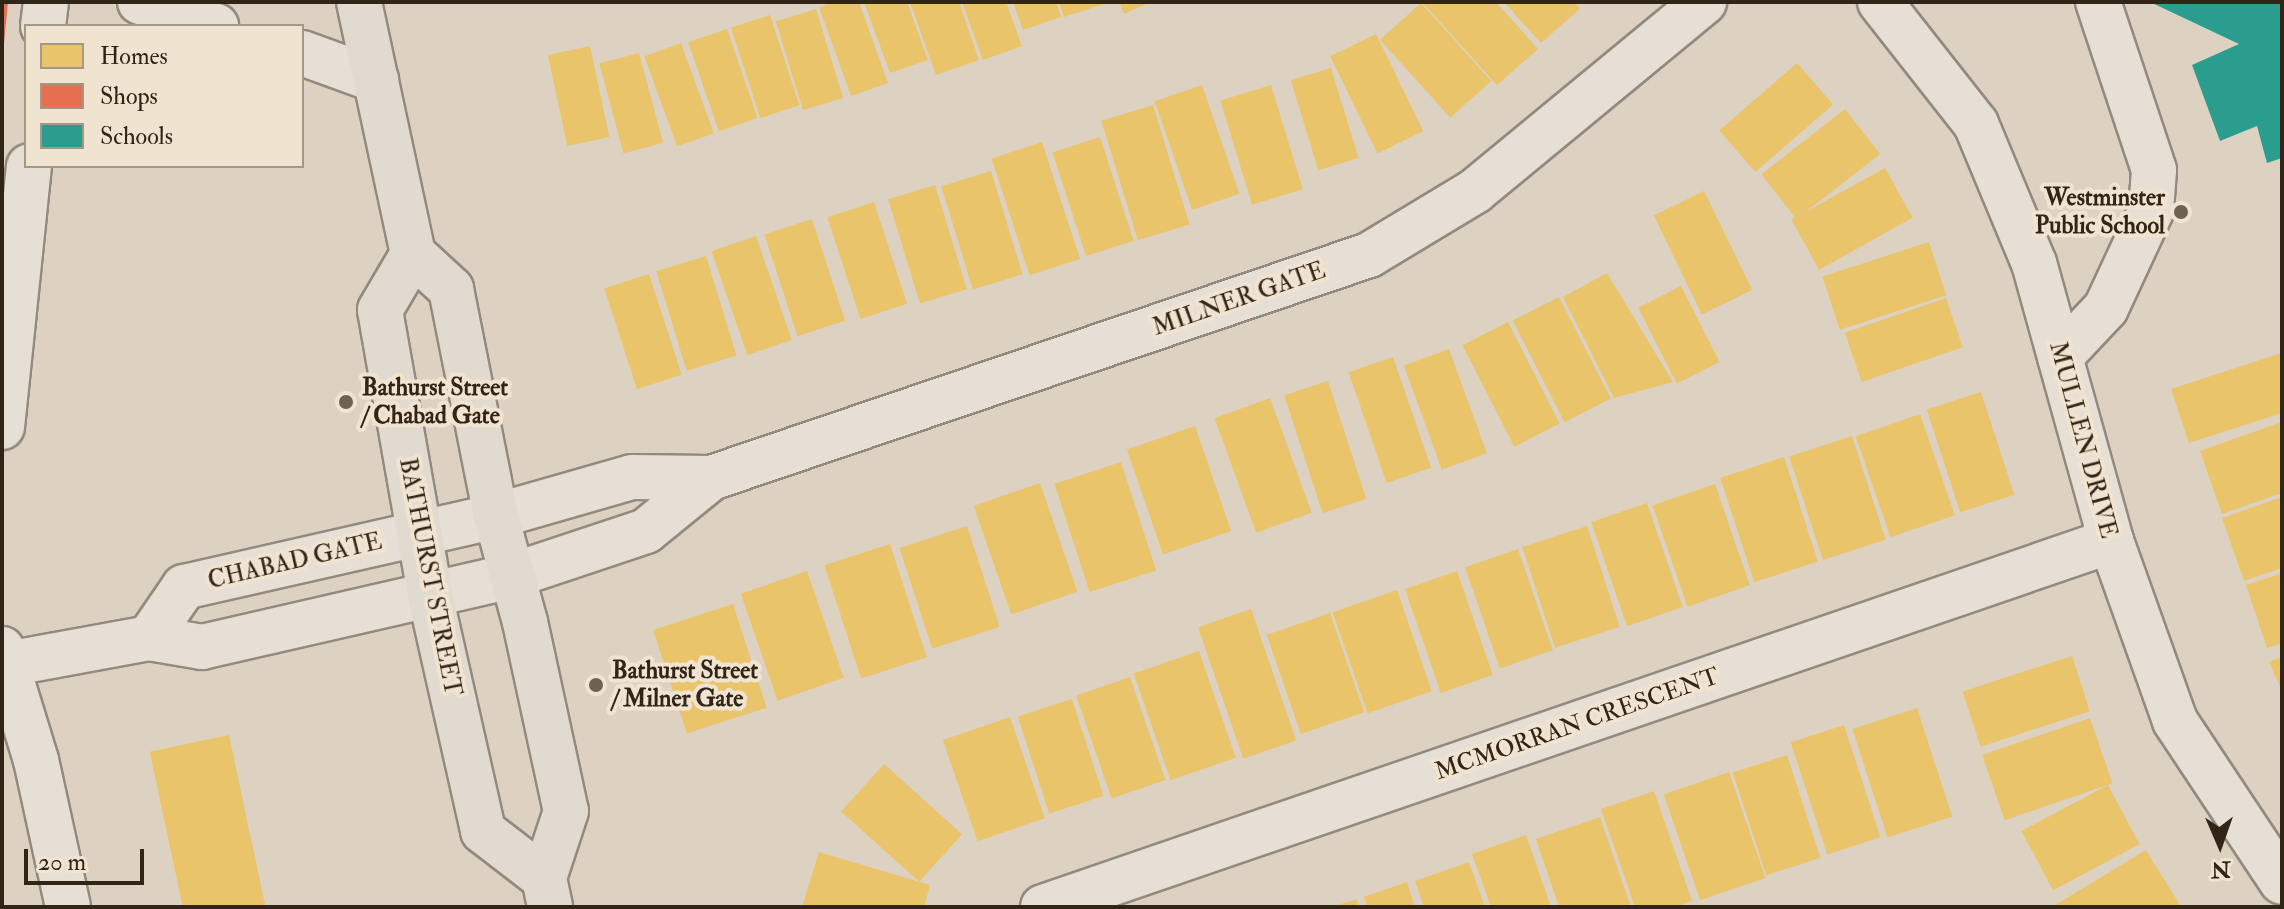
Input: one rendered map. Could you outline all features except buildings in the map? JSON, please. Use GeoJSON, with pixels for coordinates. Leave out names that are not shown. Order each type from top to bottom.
{"type":"FeatureCollection","features":[{"type":"Feature","properties":{"kind":"main road"},"geometry":{"type":"LineString","coordinates":[[359,2],[413,254]]}},
{"type":"Feature","properties":{"kind":"main road","name":"BATHURST STREET"},"geometry":{"type":"LineString","coordinates":[[413,254],[451,289],[496,516],[566,811],[547,893],[483,831],[430,595],[380,310],[413,254]]}},
{"type":"Feature","properties":{"kind":"street"},"geometry":{"type":"LineString","coordinates":[[43,24],[46,2]]}},
{"type":"Feature","properties":{"kind":"street","name":"MILNER GATE"},"geometry":{"type":"LineString","coordinates":[[496,516],[632,477],[711,478],[1369,255],[1475,191],[1704,2]]}},
{"type":"Feature","properties":{"kind":"street","name":"MULLEN DRIVE"},"geometry":{"type":"LineString","coordinates":[[1880,2],[1976,124],[2034,263],[2111,541],[2175,721],[2282,882]]}},
{"type":"Feature","properties":{"kind":"street"},"geometry":{"type":"LineString","coordinates":[[2060,357],[2106,308],[2151,211],[2154,170],[2098,2]]}},
{"type":"Feature","properties":{"kind":"street"},"geometry":{"type":"LineString","coordinates":[[148,3],[210,24]]}},
{"type":"Feature","properties":{"kind":"street"},"geometry":{"type":"LineString","coordinates":[[304,54],[376,80]]}},
{"type":"Feature","properties":{"kind":"street"},"geometry":{"type":"LineString","coordinates":[[2,427],[29,168]]}},
{"type":"Feature","properties":{"kind":"street","name":"MILNER GATE"},"geometry":{"type":"LineString","coordinates":[[430,595],[511,576],[646,531],[711,478]]}},
{"type":"Feature","properties":{"kind":"street","name":"CHABAD GATE"},"geometry":{"type":"LineString","coordinates":[[149,638],[184,587],[496,516]]}},
{"type":"Feature","properties":{"kind":"street","name":"MCMORRAN CRESCENT"},"geometry":{"type":"LineString","coordinates":[[1043,907],[2111,541]]}},
{"type":"Feature","properties":{"kind":"street"},"geometry":{"type":"LineString","coordinates":[[68,907],[36,760],[3,659],[149,638],[202,647],[430,595]]}},
{"type":"Feature","properties":{"kind":"place","name":"Westminster Public School"},"geometry":{"type":"Point","coordinates":[2181,212]}},
{"type":"Feature","properties":{"kind":"place","name":"Bathurst Street / Chabad Gate"},"geometry":{"type":"Point","coordinates":[346,402]}},
{"type":"Feature","properties":{"kind":"place","name":"Bathurst Street / Milner Gate"},"geometry":{"type":"Point","coordinates":[596,685]}}]}
